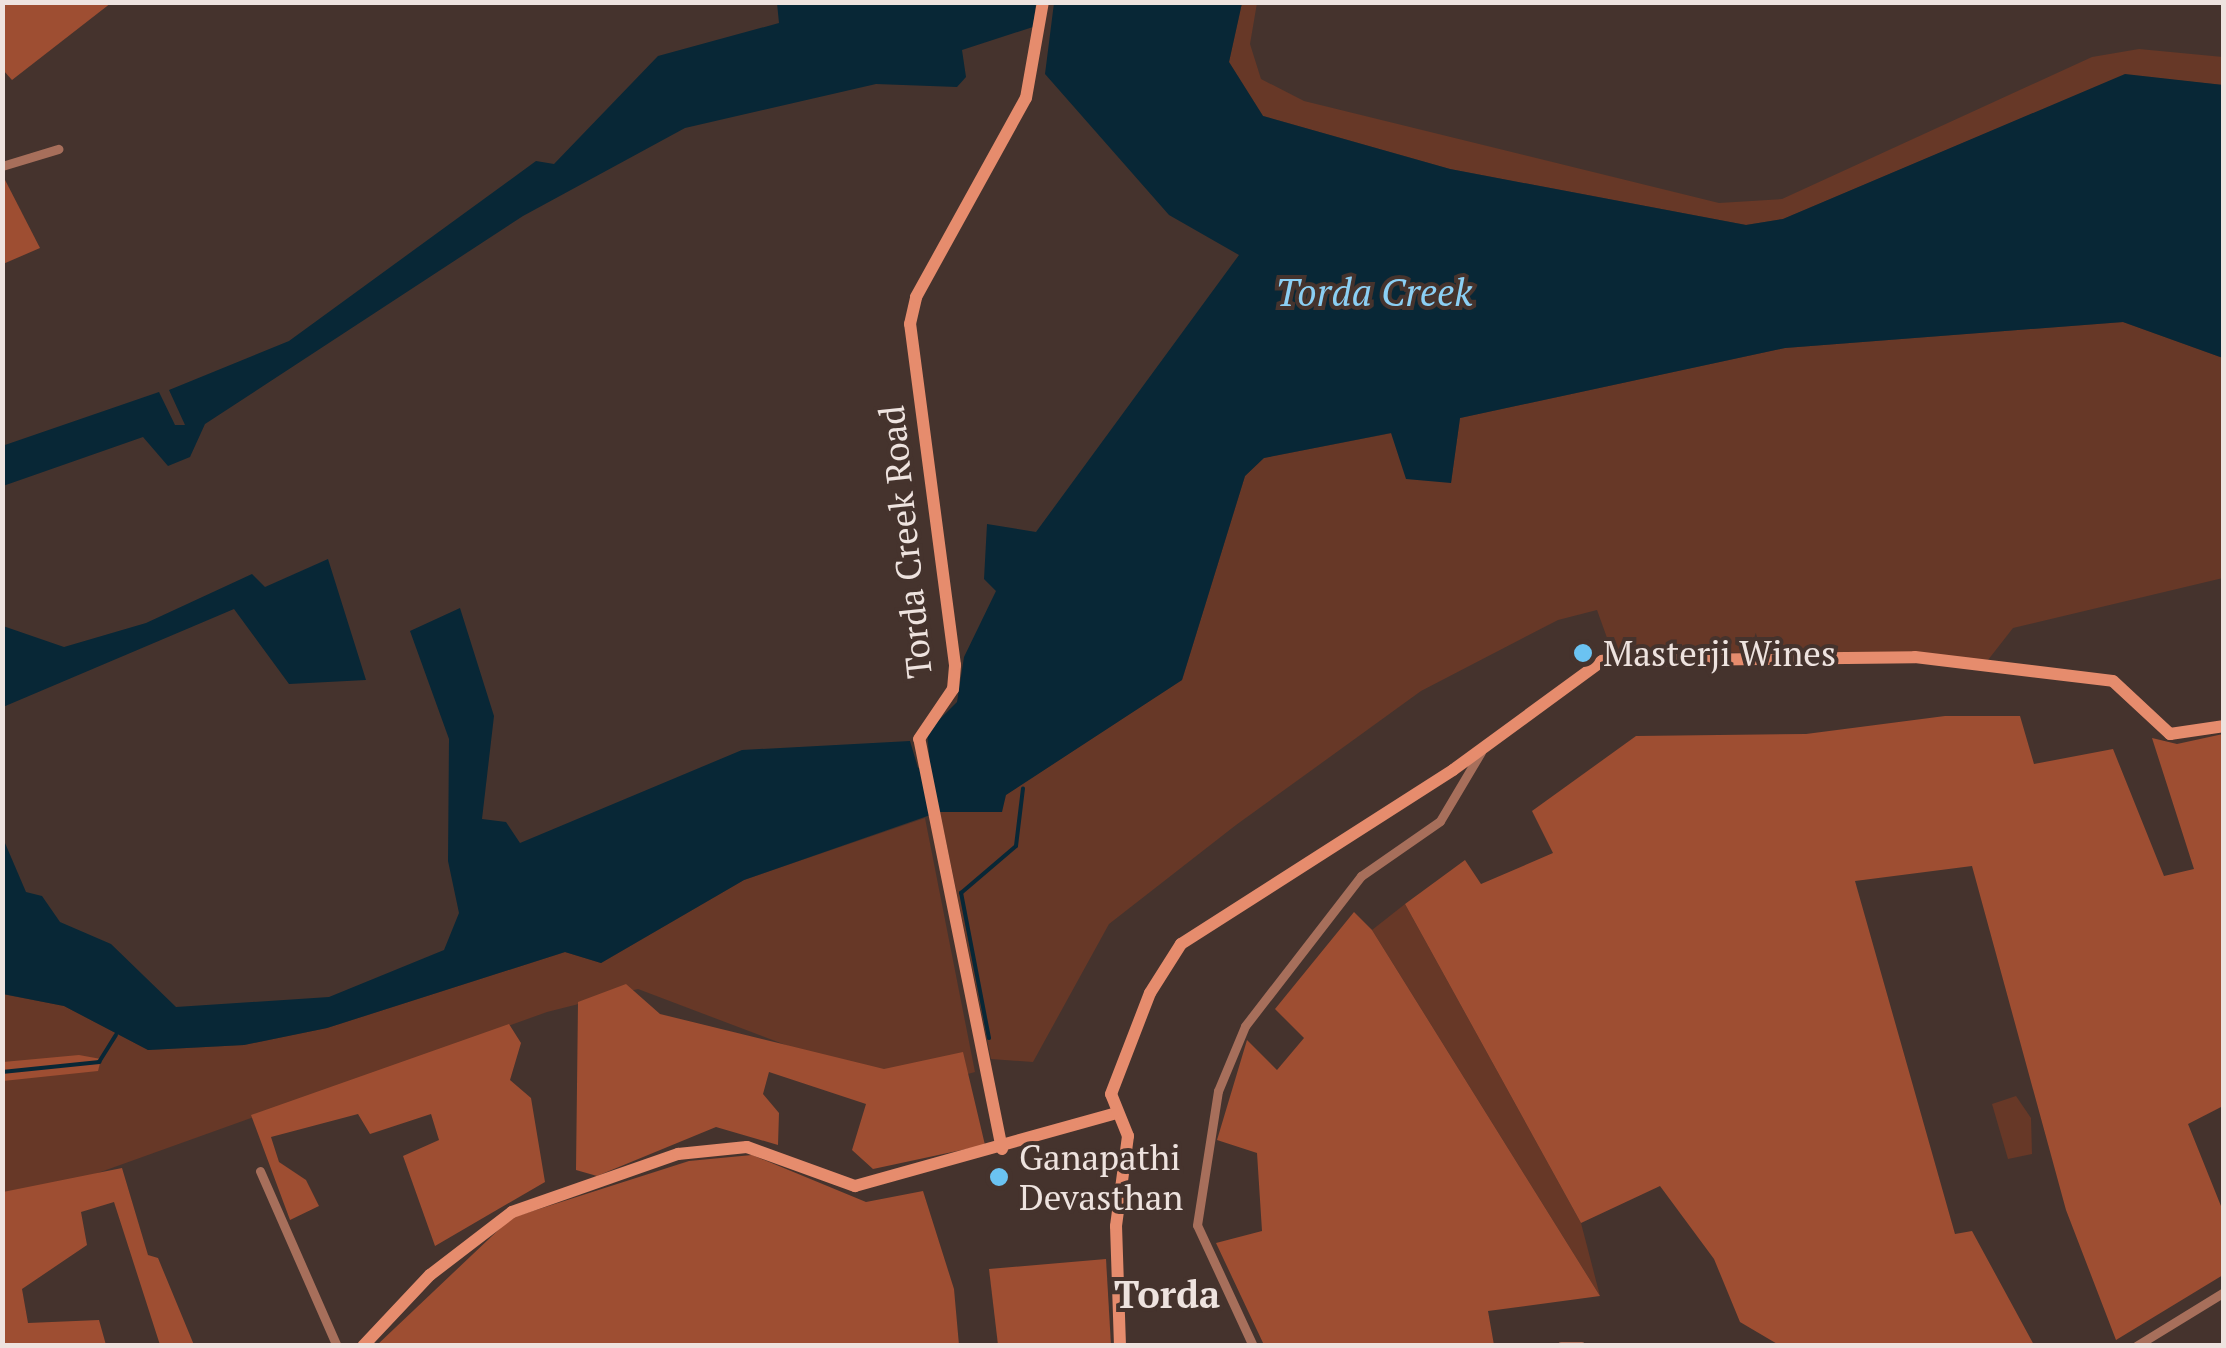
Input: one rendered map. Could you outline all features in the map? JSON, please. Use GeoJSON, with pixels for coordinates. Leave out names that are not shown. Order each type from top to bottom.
{"type":"FeatureCollection","features":[{"type":"Feature","properties":{"kind":"street","name":"Torda Creek Road"},"geometry":{"type":"LineString","coordinates":[[1002,1149],[923,764],[921,730],[953,688],[955,665],[911,310],[1026,98],[1043,2]]}},
{"type":"Feature","properties":{"kind":"street"},"geometry":{"type":"LineString","coordinates":[[2,166],[58,148]]}},
{"type":"Feature","properties":{"kind":"street"},"geometry":{"type":"LineString","coordinates":[[1120,1346],[1116,1226],[1128,1136],[1113,1114],[1125,1052],[1181,944],[1480,752],[1618,656],[1915,657],[2113,681],[2170,734],[2224,726]]}},
{"type":"Feature","properties":{"kind":"street"},"geometry":{"type":"LineString","coordinates":[[1253,1346],[1197,1225],[1218,1091],[1246,1026],[1361,876],[1440,821],[1480,752]]}},
{"type":"Feature","properties":{"kind":"street"},"geometry":{"type":"LineString","coordinates":[[364,1346],[430,1275],[512,1212],[713,1143],[747,1147],[854,1186],[1002,1149],[1113,1114]]}},
{"type":"Feature","properties":{"kind":"street"},"geometry":{"type":"LineString","coordinates":[[260,1172],[337,1346]]}},
{"type":"Feature","properties":{"kind":"street"},"geometry":{"type":"LineString","coordinates":[[2136,1346],[2224,1292]]}},
{"type":"Feature","properties":{"kind":"street"},"geometry":{"type":"LineString","coordinates":[[1561,1346],[1581,1346]]}},
{"type":"Feature","properties":{"kind":"shaded area"},"geometry":{"type":"Polygon","coordinates":[[[3,3],[111,3],[12,80],[3,70],[3,3]]]}},
{"type":"Feature","properties":{"kind":"shaded area"},"geometry":{"type":"Polygon","coordinates":[[[1242,3],[1257,3],[1250,44],[1261,79],[1304,101],[1719,203],[1782,199],[2092,57],[2139,49],[2223,57],[2224,85],[2125,75],[1783,219],[1746,225],[1450,169],[1263,116],[1229,62],[1242,3]]]}},
{"type":"Feature","properties":{"kind":"shaded area"},"geometry":{"type":"Polygon","coordinates":[[[3,176],[40,248],[2,264],[3,176]]]}},
{"type":"Feature","properties":{"kind":"shaded area"},"geometry":{"type":"Polygon","coordinates":[[[2123,322],[2223,358],[2223,578],[2013,628],[1988,660],[1611,649],[1597,610],[1558,620],[1421,691],[1236,825],[1109,924],[1033,1062],[991,1059],[940,812],[1001,812],[1005,795],[1182,680],[1245,476],[1263,458],[1392,433],[1451,483],[1460,418],[1785,348],[2123,322]]]}},
{"type":"Feature","properties":{"kind":"shaded area"},"geometry":{"type":"Polygon","coordinates":[[[1945,716],[2020,716],[2034,764],[2113,749],[2164,876],[2194,869],[2152,738],[2177,744],[2223,734],[2223,1106],[2188,1124],[2223,1211],[2223,1275],[2116,1340],[2066,1210],[1972,866],[1855,881],[1955,1234],[1972,1231],[2034,1345],[1779,1345],[1740,1322],[1714,1259],[1660,1186],[1581,1223],[1405,904],[1465,860],[1481,884],[1553,853],[1532,811],[1636,736],[1806,734],[1945,716]]]}},
{"type":"Feature","properties":{"kind":"shaded area"},"geometry":{"type":"Polygon","coordinates":[[[925,818],[975,1072],[907,1091],[638,989],[547,1012],[3,1207],[2,994],[64,1006],[148,1050],[244,1045],[327,1028],[565,952],[601,963],[744,880],[925,818]]]}},
{"type":"Feature","properties":{"kind":"shaded area"},"geometry":{"type":"Polygon","coordinates":[[[1405,904],[1581,1223],[1600,1296],[1372,930],[1405,904]]]}},
{"type":"Feature","properties":{"kind":"shaded area"},"geometry":{"type":"Polygon","coordinates":[[[1354,912],[1372,930],[1600,1296],[1488,1311],[1494,1345],[1264,1345],[1216,1243],[1262,1231],[1257,1153],[1217,1140],[1247,1040],[1277,1070],[1304,1038],[1275,1009],[1354,912]]]}},
{"type":"Feature","properties":{"kind":"shaded area"},"geometry":{"type":"Polygon","coordinates":[[[626,984],[660,1014],[884,1069],[963,1052],[985,1145],[873,1169],[852,1150],[866,1104],[769,1072],[763,1094],[779,1113],[778,1145],[716,1127],[597,1176],[576,1170],[578,1002],[626,984]]]}},
{"type":"Feature","properties":{"kind":"shaded area"},"geometry":{"type":"Polygon","coordinates":[[[509,1024],[521,1043],[510,1080],[531,1098],[545,1182],[435,1246],[403,1156],[439,1140],[431,1114],[370,1134],[358,1114],[271,1137],[279,1162],[306,1180],[319,1206],[290,1220],[251,1115],[509,1024]]]}},
{"type":"Feature","properties":{"kind":"shaded area"},"geometry":{"type":"Polygon","coordinates":[[[79,1055],[101,1059],[98,1071],[3,1081],[3,1062],[79,1055]]]}},
{"type":"Feature","properties":{"kind":"shaded area"},"geometry":{"type":"Polygon","coordinates":[[[2016,1096],[2031,1118],[2032,1154],[2008,1159],[1992,1104],[2016,1096]]]}},
{"type":"Feature","properties":{"kind":"shaded area"},"geometry":{"type":"Polygon","coordinates":[[[752,1155],[866,1202],[923,1191],[954,1289],[959,1345],[376,1346],[511,1218],[689,1161],[752,1155]]]}},
{"type":"Feature","properties":{"kind":"shaded area"},"geometry":{"type":"Polygon","coordinates":[[[122,1168],[148,1255],[158,1258],[194,1345],[160,1345],[114,1202],[81,1212],[87,1245],[22,1289],[28,1323],[99,1320],[106,1345],[3,1345],[3,1192],[122,1168]]]}},
{"type":"Feature","properties":{"kind":"shaded area"},"geometry":{"type":"Polygon","coordinates":[[[1106,1259],[1111,1345],[998,1345],[989,1269],[1106,1259]]]}},
{"type":"Feature","properties":{"kind":"water"},"geometry":{"type":"Polygon","coordinates":[[[777,3],[1036,3],[1033,27],[962,50],[966,77],[957,87],[876,84],[685,128],[523,216],[205,424],[190,457],[168,466],[143,437],[3,486],[2,446],[159,392],[175,425],[185,425],[169,390],[289,341],[536,161],[554,164],[658,56],[779,23],[777,3]]]}},
{"type":"Feature","properties":{"kind":"water","name":"Torda Creek"},"geometry":{"type":"Polygon","coordinates":[[[1054,3],[1242,3],[1229,62],[1263,116],[1450,169],[1746,225],[1783,219],[2125,74],[2223,85],[2223,358],[2123,322],[1785,348],[1460,418],[1451,483],[1406,479],[1391,433],[1264,458],[1245,476],[1182,680],[1006,795],[1002,812],[939,812],[744,880],[601,963],[565,952],[327,1028],[244,1045],[148,1050],[64,1006],[3,994],[2,836],[26,892],[42,896],[60,922],[111,944],[176,1007],[329,997],[444,950],[459,913],[448,861],[449,739],[410,631],[460,608],[494,716],[482,819],[506,822],[520,843],[742,750],[910,741],[918,768],[930,765],[927,732],[957,702],[964,657],[996,591],[984,579],[987,524],[1036,532],[1239,255],[1169,215],[1045,74],[1054,3]]]}},
{"type":"Feature","properties":{"kind":"water"},"geometry":{"type":"Polygon","coordinates":[[[328,559],[366,680],[289,684],[234,609],[3,707],[3,626],[64,647],[146,623],[252,574],[265,587],[328,559]]]}},
{"type":"Feature","properties":{"kind":"waterway"},"geometry":{"type":"LineString","coordinates":[[989,1038],[961,893],[1016,846],[1023,788]]}},
{"type":"Feature","properties":{"kind":"waterway"},"geometry":{"type":"LineString","coordinates":[[2,1072],[99,1062],[116,1035]]}},
{"type":"Feature","properties":{"kind":"place","name":"Masterji Wines"},"geometry":{"type":"Point","coordinates":[1583,653]}},
{"type":"Feature","properties":{"kind":"place","name":"Ganapathi Devasthan"},"geometry":{"type":"Point","coordinates":[999,1177]}},
{"type":"Feature","properties":{"kind":"district","name":"Torda"},"geometry":{"type":"Point","coordinates":[1167,1295]}}]}
